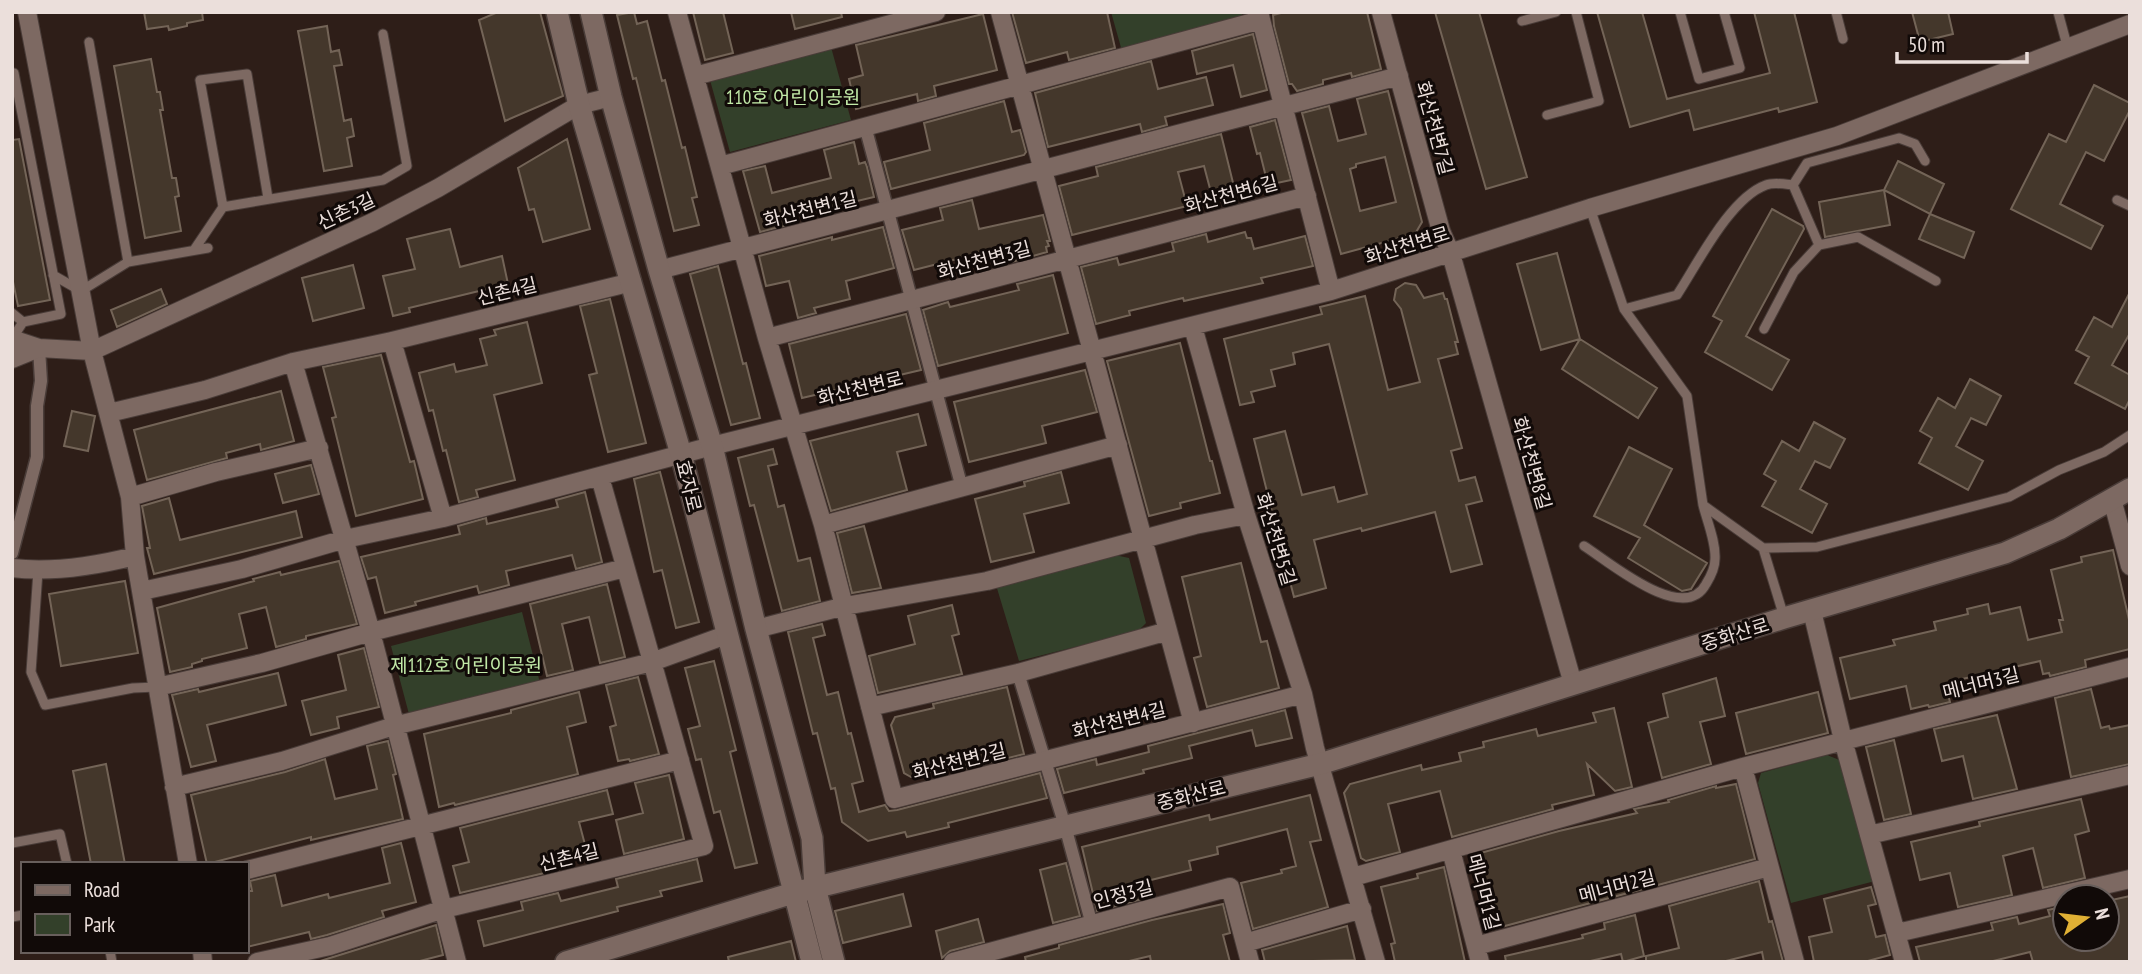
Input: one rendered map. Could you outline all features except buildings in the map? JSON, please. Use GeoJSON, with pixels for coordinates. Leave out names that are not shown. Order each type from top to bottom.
{"type":"FeatureCollection","features":[{"type":"Feature","properties":{"kind":"street"},"geometry":{"type":"LineString","coordinates":[[27,12],[92,351],[130,497],[135,556],[188,862]]}},
{"type":"Feature","properties":{"kind":"street","name":"효자로"},"geometry":{"type":"LineString","coordinates":[[557,12],[579,105],[681,454],[812,962]]}},
{"type":"Feature","properties":{"kind":"street","name":"효자로"},"geometry":{"type":"LineString","coordinates":[[591,12],[611,97],[659,270],[712,446],[756,629],[812,838],[816,887],[834,962]]}},
{"type":"Feature","properties":{"kind":"street","name":"화산천변1길"},"geometry":{"type":"LineString","coordinates":[[677,12],[794,426]]}},
{"type":"Feature","properties":{"kind":"street"},"geometry":{"type":"LineString","coordinates":[[695,76],[936,12]]}},
{"type":"Feature","properties":{"kind":"street"},"geometry":{"type":"LineString","coordinates":[[1000,12],[1091,350]]}},
{"type":"Feature","properties":{"kind":"street","name":"화산천변7길"},"geometry":{"type":"LineString","coordinates":[[1381,12],[1441,231],[1451,254]]}},
{"type":"Feature","properties":{"kind":"street","name":"화산천변6길"},"geometry":{"type":"LineString","coordinates":[[1019,84],[1260,16],[1331,291]]}},
{"type":"Feature","properties":{"kind":"street","name":"화산천변로"},"geometry":{"type":"LineString","coordinates":[[681,454],[1331,291],[1590,208],[1837,136],[2130,24]]}},
{"type":"Feature","properties":{"kind":"street"},"geometry":{"type":"LineString","coordinates":[[888,211],[1399,76]]}},
{"type":"Feature","properties":{"kind":"street"},"geometry":{"type":"LineString","coordinates":[[720,166],[1019,84]]}},
{"type":"Feature","properties":{"kind":"street","name":"신촌3길"},"geometry":{"type":"LineString","coordinates":[[12,339],[39,348],[92,351],[373,222],[438,188],[579,105],[611,97]]}},
{"type":"Feature","properties":{"kind":"street"},"geometry":{"type":"LineString","coordinates":[[865,126],[962,488]]}},
{"type":"Feature","properties":{"kind":"street","name":"화산천변6길"},"geometry":{"type":"LineString","coordinates":[[1167,233],[1307,196]]}},
{"type":"Feature","properties":{"kind":"street","name":"화산천변1길"},"geometry":{"type":"LineString","coordinates":[[742,248],[888,211]]}},
{"type":"Feature","properties":{"kind":"street","name":"화산천변3길"},"geometry":{"type":"LineString","coordinates":[[912,301],[1167,233]]}},
{"type":"Feature","properties":{"kind":"street"},"geometry":{"type":"LineString","coordinates":[[659,270],[742,248]]}},
{"type":"Feature","properties":{"kind":"street","name":"화산천변8길"},"geometry":{"type":"LineString","coordinates":[[1451,254],[1573,684]]}},
{"type":"Feature","properties":{"kind":"street","name":"신촌4길"},"geometry":{"type":"LineString","coordinates":[[109,413],[205,390],[293,362],[393,341],[632,282]]}},
{"type":"Feature","properties":{"kind":"street"},"geometry":{"type":"LineString","coordinates":[[767,338],[912,301]]}},
{"type":"Feature","properties":{"kind":"street","name":"화산천변5길"},"geometry":{"type":"LineString","coordinates":[[1193,327],[1246,515],[1303,694],[1320,764]]}},
{"type":"Feature","properties":{"kind":"street"},"geometry":{"type":"LineString","coordinates":[[393,341],[443,518]]}},
{"type":"Feature","properties":{"kind":"street"},"geometry":{"type":"LineString","coordinates":[[12,553],[37,457],[37,406],[41,381],[39,348]]}},
{"type":"Feature","properties":{"kind":"street","name":"신촌3길"},"geometry":{"type":"LineString","coordinates":[[12,359],[39,348]]}},
{"type":"Feature","properties":{"kind":"street","name":"화산천변4길"},"geometry":{"type":"LineString","coordinates":[[1045,761],[1193,723],[1091,350]]}},
{"type":"Feature","properties":{"kind":"street"},"geometry":{"type":"LineString","coordinates":[[293,362],[371,632],[457,962]]}},
{"type":"Feature","properties":{"kind":"street","name":"화산천변2길"},"geometry":{"type":"LineString","coordinates":[[794,426],[845,606],[894,799],[1045,761]]}},
{"type":"Feature","properties":{"kind":"street"},"geometry":{"type":"LineString","coordinates":[[823,525],[1118,445]]}},
{"type":"Feature","properties":{"kind":"street"},"geometry":{"type":"LineString","coordinates":[[130,497],[216,472],[318,449]]}},
{"type":"Feature","properties":{"kind":"street"},"geometry":{"type":"LineString","coordinates":[[142,591],[242,569],[345,539],[443,518],[681,454]]}},
{"type":"Feature","properties":{"kind":"street"},"geometry":{"type":"LineString","coordinates":[[248,870],[680,760],[600,477]]}},
{"type":"Feature","properties":{"kind":"street"},"geometry":{"type":"LineString","coordinates":[[2121,494],[2130,566]]}},
{"type":"Feature","properties":{"kind":"street","name":"중화산로"},"geometry":{"type":"LineString","coordinates":[[566,962],[793,893],[1320,764],[1784,618],[2005,553],[2059,529],[2121,494]]}},
{"type":"Feature","properties":{"kind":"street"},"geometry":{"type":"LineString","coordinates":[[756,629],[845,606],[987,581],[1195,525],[1246,515]]}},
{"type":"Feature","properties":{"kind":"street"},"geometry":{"type":"LineString","coordinates":[[12,568],[38,571],[106,564],[135,556]]}},
{"type":"Feature","properties":{"kind":"street"},"geometry":{"type":"LineString","coordinates":[[158,687],[262,663],[371,632],[625,568]]}},
{"type":"Feature","properties":{"kind":"street"},"geometry":{"type":"LineString","coordinates":[[1812,611],[1843,740],[1904,962]]}},
{"type":"Feature","properties":{"kind":"street"},"geometry":{"type":"LineString","coordinates":[[870,707],[1018,673],[1168,631]]}},
{"type":"Feature","properties":{"kind":"street"},"geometry":{"type":"LineString","coordinates":[[174,787],[282,761],[394,726],[652,662],[726,635]]}},
{"type":"Feature","properties":{"kind":"street","name":"메너머3길"},"geometry":{"type":"LineString","coordinates":[[1843,740],[2130,667]]}},
{"type":"Feature","properties":{"kind":"street"},"geometry":{"type":"LineString","coordinates":[[1018,673],[1065,826],[1091,925]]}},
{"type":"Feature","properties":{"kind":"street"},"geometry":{"type":"LineString","coordinates":[[1193,723],[1303,694]]}},
{"type":"Feature","properties":{"kind":"street"},"geometry":{"type":"LineString","coordinates":[[1451,850],[1843,740]]}},
{"type":"Feature","properties":{"kind":"street","name":"신촌4길"},"geometry":{"type":"LineString","coordinates":[[257,962],[330,946],[444,909],[704,846],[680,760]]}},
{"type":"Feature","properties":{"kind":"street"},"geometry":{"type":"LineString","coordinates":[[1320,764],[1376,962]]}},
{"type":"Feature","properties":{"kind":"street"},"geometry":{"type":"LineString","coordinates":[[1743,767],[1795,962]]}},
{"type":"Feature","properties":{"kind":"street"},"geometry":{"type":"LineString","coordinates":[[1869,835],[2130,775]]}},
{"type":"Feature","properties":{"kind":"street","name":"메너머1길"},"geometry":{"type":"LineString","coordinates":[[1353,877],[1451,850],[1478,954]]}},
{"type":"Feature","properties":{"kind":"street","name":"메너머2길"},"geometry":{"type":"LineString","coordinates":[[1478,954],[1769,867]]}},
{"type":"Feature","properties":{"kind":"street"},"geometry":{"type":"LineString","coordinates":[[1897,933],[2130,879]]}},
{"type":"Feature","properties":{"kind":"street","name":"인정3길"},"geometry":{"type":"LineString","coordinates":[[953,962],[1230,887],[1250,962]]}},
{"type":"Feature","properties":{"kind":"street"},"geometry":{"type":"LineString","coordinates":[[1245,943],[1362,909]]}},
{"type":"Feature","properties":{"kind":"lane"},"geometry":{"type":"LineString","coordinates":[[1522,21],[1556,12]]}},
{"type":"Feature","properties":{"kind":"lane"},"geometry":{"type":"LineString","coordinates":[[1547,115],[1599,101],[1576,12]]}},
{"type":"Feature","properties":{"kind":"lane"},"geometry":{"type":"LineString","coordinates":[[1680,12],[1699,79],[1740,68],[1724,12]]}},
{"type":"Feature","properties":{"kind":"lane"},"geometry":{"type":"LineString","coordinates":[[1836,12],[1843,40]]}},
{"type":"Feature","properties":{"kind":"lane"},"geometry":{"type":"LineString","coordinates":[[2058,12],[2067,49]]}},
{"type":"Feature","properties":{"kind":"lane"},"geometry":{"type":"LineString","coordinates":[[223,207],[383,180],[407,166],[383,33]]}},
{"type":"Feature","properties":{"kind":"lane"},"geometry":{"type":"LineString","coordinates":[[89,41],[128,262]]}},
{"type":"Feature","properties":{"kind":"lane"},"geometry":{"type":"LineString","coordinates":[[12,339],[23,322],[61,314],[14,73]]}},
{"type":"Feature","properties":{"kind":"lane"},"geometry":{"type":"LineString","coordinates":[[194,250],[223,207],[200,80],[247,74],[268,198]]}},
{"type":"Feature","properties":{"kind":"lane"},"geometry":{"type":"LineString","coordinates":[[1793,185],[1807,163],[1899,138],[1914,144],[1925,161]]}},
{"type":"Feature","properties":{"kind":"lane"},"geometry":{"type":"LineString","coordinates":[[1624,309],[1677,295],[1734,207],[1751,192],[1769,183],[1793,185]]}},
{"type":"Feature","properties":{"kind":"lane"},"geometry":{"type":"LineString","coordinates":[[1793,185],[1819,245]]}},
{"type":"Feature","properties":{"kind":"lane"},"geometry":{"type":"LineString","coordinates":[[2117,200],[2130,206]]}},
{"type":"Feature","properties":{"kind":"lane"},"geometry":{"type":"LineString","coordinates":[[1584,546],[1659,595],[1675,598],[1692,596],[1703,590],[1713,571],[1716,557],[1703,505],[1687,396],[1624,309],[1590,208]]}},
{"type":"Feature","properties":{"kind":"lane"},"geometry":{"type":"LineString","coordinates":[[1763,329],[1794,272],[1819,245],[1858,237],[1936,282]]}},
{"type":"Feature","properties":{"kind":"lane"},"geometry":{"type":"LineString","coordinates":[[53,275],[81,291],[128,262],[208,248]]}},
{"type":"Feature","properties":{"kind":"lane"},"geometry":{"type":"LineString","coordinates":[[12,313],[23,322]]}},
{"type":"Feature","properties":{"kind":"lane"},"geometry":{"type":"LineString","coordinates":[[1703,505],[1763,548],[1817,547],[2009,497],[2059,470],[2104,452],[2130,435]]}},
{"type":"Feature","properties":{"kind":"lane"},"geometry":{"type":"LineString","coordinates":[[1763,548],[1784,618]]}},
{"type":"Feature","properties":{"kind":"lane"},"geometry":{"type":"LineString","coordinates":[[38,571],[31,672],[45,705],[133,688],[158,687]]}},
{"type":"Feature","properties":{"kind":"lane"},"geometry":{"type":"LineString","coordinates":[[12,843],[60,834],[67,862]]}},
{"type":"Feature","properties":{"kind":"green space"},"geometry":{"type":"Polygon","coordinates":[[[1111,12],[1243,12],[1240,20],[1122,51],[1111,12]]]}},
{"type":"Feature","properties":{"kind":"green space","name":"110호 어린이공원"},"geometry":{"type":"Polygon","coordinates":[[[831,47],[851,120],[730,152],[710,80],[831,47]]]}},
{"type":"Feature","properties":{"kind":"green space"},"geometry":{"type":"Polygon","coordinates":[[[1110,554],[1129,558],[1146,623],[1138,631],[1019,661],[996,585],[1110,554]]]}},
{"type":"Feature","properties":{"kind":"green space","name":"제112호 어린이공원"},"geometry":{"type":"Polygon","coordinates":[[[522,612],[540,683],[410,718],[391,646],[522,612]]]}},
{"type":"Feature","properties":{"kind":"green space"},"geometry":{"type":"Polygon","coordinates":[[[1827,755],[1842,761],[1875,881],[1791,903],[1758,783],[1761,773],[1827,755]]]}}]}
